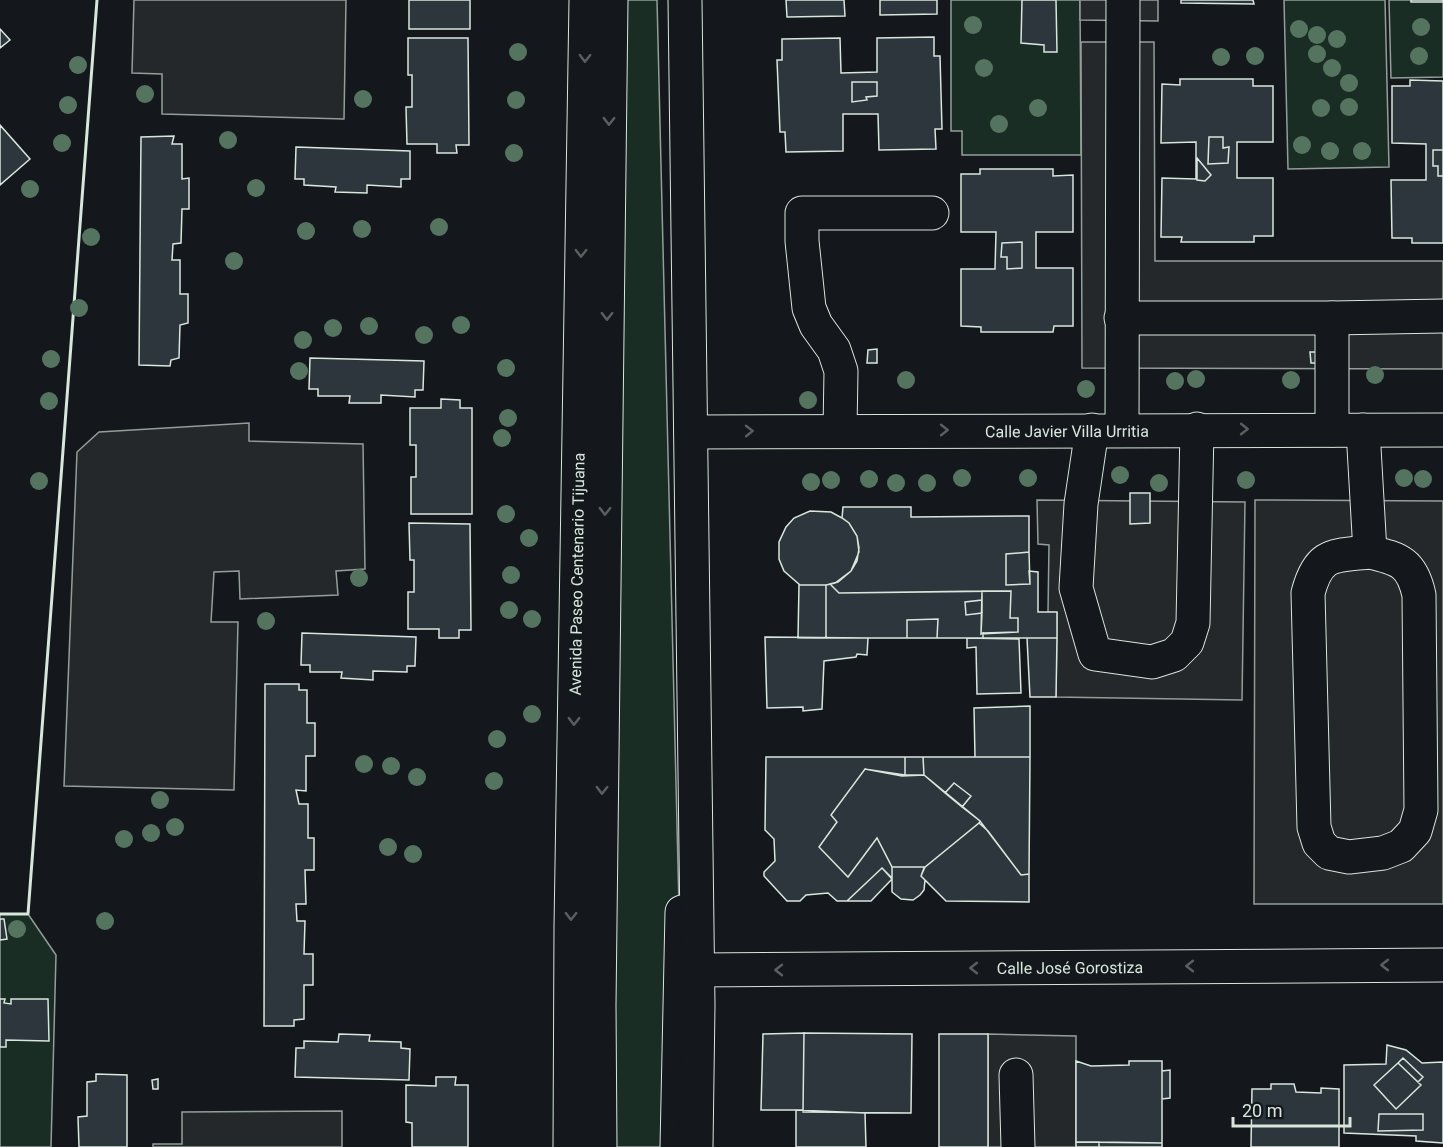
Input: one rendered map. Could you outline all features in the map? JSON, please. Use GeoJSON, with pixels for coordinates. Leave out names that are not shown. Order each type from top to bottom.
{"type":"FeatureCollection","features":[{"type":"Feature","properties":{"kind":"main road","name":"Avenida Paseo Centenario Tijuana"},"geometry":{"type":"LineString","coordinates":[[570,1147],[570,926],[586,0]]}},
{"type":"Feature","properties":{"kind":"main road"},"geometry":{"type":"LineString","coordinates":[[600,1147],[599,1005],[611,0]]}},
{"type":"Feature","properties":{"kind":"main road"},"geometry":{"type":"LineString","coordinates":[[669,0],[682,923],[677,1147]]}},
{"type":"Feature","properties":{"kind":"main road"},"geometry":{"type":"LineString","coordinates":[[685,0],[698,970],[696,1147]]}},
{"type":"Feature","properties":{"kind":"main road"},"geometry":{"type":"LineString","coordinates":[[1123,0],[1121,318],[1107,430],[1081,504],[1076,588],[1095,654],[1152,662],[1174,655],[1187,642],[1193,623],[1197,429]]}},
{"type":"Feature","properties":{"kind":"main road"},"geometry":{"type":"LineString","coordinates":[[840,430],[841,371],[834,350],[816,325],[809,308],[802,241],[802,213],[932,213]]}},
{"type":"Feature","properties":{"kind":"main road"},"geometry":{"type":"LineString","coordinates":[[1121,318],[1443,316]]}},
{"type":"Feature","properties":{"kind":"main road"},"geometry":{"type":"LineString","coordinates":[[1332,318],[1348,430],[1370,552]]}},
{"type":"Feature","properties":{"kind":"main road","name":"Calle Javier Villa Urritia"},"geometry":{"type":"LineString","coordinates":[[691,432],[1443,430]]}},
{"type":"Feature","properties":{"kind":"main road"},"geometry":{"type":"LineString","coordinates":[[1370,552],[1395,557],[1415,579],[1419,595],[1421,810],[1415,831],[1401,846],[1383,853],[1349,856],[1329,853],[1319,843],[1314,827],[1308,593],[1317,569],[1327,559],[1338,555],[1370,552]]}},
{"type":"Feature","properties":{"kind":"main road","name":"Calle José Gorostiza"},"geometry":{"type":"LineString","coordinates":[[698,970],[1443,965]]}},
{"type":"Feature","properties":{"kind":"main road"},"geometry":{"type":"LineString","coordinates":[[1017,1075],[1018,1147]]}},
{"type":"Feature","properties":{"kind":"green space"},"geometry":{"type":"Polygon","coordinates":[[[612,0],[657,0],[679,907],[675,1147],[603,1147],[612,0]]]}},
{"type":"Feature","properties":{"kind":"green space"},"geometry":{"type":"Polygon","coordinates":[[[951,0],[1080,0],[1081,155],[962,155],[962,131],[951,131],[951,0]]]}},
{"type":"Feature","properties":{"kind":"green space"},"geometry":{"type":"Polygon","coordinates":[[[1284,0],[1385,0],[1389,167],[1288,169],[1284,0]]]}},
{"type":"Feature","properties":{"kind":"green space"},"geometry":{"type":"Polygon","coordinates":[[[1389,0],[1443,0],[1443,77],[1391,78],[1389,0]]]}},
{"type":"Feature","properties":{"kind":"green space"},"geometry":{"type":"Polygon","coordinates":[[[0,914],[28,914],[56,955],[51,1147],[0,1147],[0,914]]]}},
{"type":"Feature","properties":{"kind":"shaded area"},"geometry":{"type":"Polygon","coordinates":[[[134,0],[346,0],[344,119],[162,114],[162,74],[132,73],[134,0]]]}},
{"type":"Feature","properties":{"kind":"shaded area"},"geometry":{"type":"Polygon","coordinates":[[[1080,0],[1158,0],[1158,21],[1080,20],[1080,0]]]}},
{"type":"Feature","properties":{"kind":"shaded area"},"geometry":{"type":"Polygon","coordinates":[[[1081,42],[1154,42],[1155,261],[1443,261],[1443,369],[1082,368],[1081,42]]]}},
{"type":"Feature","properties":{"kind":"shaded area"},"geometry":{"type":"Polygon","coordinates":[[[249,423],[249,441],[363,444],[365,569],[336,571],[338,595],[240,599],[239,571],[214,572],[211,622],[238,622],[234,790],[64,786],[77,452],[99,432],[249,423]]]}},
{"type":"Feature","properties":{"kind":"shaded area"},"geometry":{"type":"Polygon","coordinates":[[[1037,500],[1245,502],[1242,700],[1056,697],[1057,613],[1048,612],[1049,545],[1038,544],[1037,500]]]}},
{"type":"Feature","properties":{"kind":"shaded area"},"geometry":{"type":"Polygon","coordinates":[[[1255,500],[1443,501],[1443,904],[1254,904],[1255,500]]]}},
{"type":"Feature","properties":{"kind":"shaded area"},"geometry":{"type":"Polygon","coordinates":[[[988,1034],[1076,1036],[1076,1147],[988,1147],[988,1034]]]}},
{"type":"Feature","properties":{"kind":"shaded area"},"geometry":{"type":"Polygon","coordinates":[[[342,1111],[342,1147],[153,1147],[153,1144],[182,1144],[182,1112],[342,1111]]]}},
{"type":"Feature","properties":{"kind":"building"},"geometry":{"type":"Polygon","coordinates":[[[409,0],[470,0],[470,29],[409,29],[409,0]]]}},
{"type":"Feature","properties":{"kind":"building"},"geometry":{"type":"Polygon","coordinates":[[[786,0],[844,0],[845,16],[787,17],[786,0]]]}},
{"type":"Feature","properties":{"kind":"building"},"geometry":{"type":"Polygon","coordinates":[[[880,0],[937,0],[937,14],[880,15],[880,0]]]}},
{"type":"Feature","properties":{"kind":"building"},"geometry":{"type":"Polygon","coordinates":[[[1022,0],[1056,0],[1057,52],[1044,52],[1044,45],[1021,43],[1022,0]]]}},
{"type":"Feature","properties":{"kind":"building"},"geometry":{"type":"Polygon","coordinates":[[[1181,0],[1253,0],[1254,4],[1181,3],[1181,0]]]}},
{"type":"Feature","properties":{"kind":"building"},"geometry":{"type":"Polygon","coordinates":[[[1411,0],[1443,0],[1443,2],[1411,2],[1411,0]]]}},
{"type":"Feature","properties":{"kind":"building"},"geometry":{"type":"Polygon","coordinates":[[[0,29],[10,40],[0,48],[0,29]]]}},
{"type":"Feature","properties":{"kind":"building"},"geometry":{"type":"Polygon","coordinates":[[[934,37],[934,56],[940,56],[942,129],[935,129],[936,149],[879,150],[878,114],[843,114],[843,151],[786,152],[785,132],[780,132],[777,60],[782,60],[782,39],[840,38],[841,73],[877,72],[877,38],[934,37]]]}},
{"type":"Feature","properties":{"kind":"building"},"geometry":{"type":"Polygon","coordinates":[[[408,38],[468,38],[469,145],[456,145],[457,153],[437,153],[437,144],[407,144],[406,107],[412,107],[412,75],[408,75],[408,38]]]}},
{"type":"Feature","properties":{"kind":"building"},"geometry":{"type":"Polygon","coordinates":[[[1180,79],[1253,79],[1253,86],[1273,86],[1273,142],[1237,142],[1237,178],[1273,178],[1273,236],[1254,236],[1254,242],[1181,242],[1182,237],[1161,237],[1162,178],[1196,179],[1196,142],[1161,143],[1162,84],[1180,85],[1180,79]]]}},
{"type":"Feature","properties":{"kind":"building"},"geometry":{"type":"Polygon","coordinates":[[[1410,80],[1443,81],[1443,243],[1412,243],[1412,238],[1392,238],[1391,180],[1426,180],[1426,144],[1392,143],[1392,86],[1410,86],[1410,80]]]}},
{"type":"Feature","properties":{"kind":"building"},"geometry":{"type":"Polygon","coordinates":[[[852,82],[877,82],[877,96],[852,102],[852,82]]]}},
{"type":"Feature","properties":{"kind":"building"},"geometry":{"type":"Polygon","coordinates":[[[0,125],[30,159],[0,185],[0,125]]]}},
{"type":"Feature","properties":{"kind":"building"},"geometry":{"type":"Polygon","coordinates":[[[174,136],[172,144],[182,144],[182,179],[189,178],[189,209],[182,209],[181,243],[173,244],[172,260],[180,260],[180,294],[188,294],[188,323],[180,325],[179,358],[171,360],[170,366],[139,365],[141,137],[174,136]]]}},
{"type":"Feature","properties":{"kind":"building"},"geometry":{"type":"Polygon","coordinates":[[[1209,137],[1223,137],[1223,148],[1229,147],[1228,163],[1208,164],[1209,137]]]}},
{"type":"Feature","properties":{"kind":"building"},"geometry":{"type":"Polygon","coordinates":[[[296,147],[410,151],[410,179],[401,179],[401,187],[367,185],[367,193],[335,192],[336,187],[304,185],[304,179],[295,179],[296,147]]]}},
{"type":"Feature","properties":{"kind":"building"},"geometry":{"type":"Polygon","coordinates":[[[1433,150],[1443,150],[1443,176],[1438,176],[1438,166],[1433,166],[1433,150]]]}},
{"type":"Feature","properties":{"kind":"building"},"geometry":{"type":"Polygon","coordinates":[[[1197,158],[1211,175],[1205,181],[1197,180],[1197,158]]]}},
{"type":"Feature","properties":{"kind":"building"},"geometry":{"type":"Polygon","coordinates":[[[980,169],[1053,169],[1053,176],[1073,175],[1073,232],[1036,232],[1036,268],[1073,268],[1073,326],[1054,326],[1053,332],[981,332],[981,327],[961,326],[961,269],[995,269],[996,232],[961,232],[961,174],[980,174],[980,169]]]}},
{"type":"Feature","properties":{"kind":"building"},"geometry":{"type":"Polygon","coordinates":[[[1022,242],[1022,268],[1007,269],[1007,257],[1001,257],[1002,243],[1022,242]]]}},
{"type":"Feature","properties":{"kind":"building"},"geometry":{"type":"Polygon","coordinates":[[[877,349],[877,363],[867,363],[868,350],[877,349]]]}},
{"type":"Feature","properties":{"kind":"building"},"geometry":{"type":"Polygon","coordinates":[[[1310,352],[1317,352],[1318,363],[1311,363],[1310,352]]]}},
{"type":"Feature","properties":{"kind":"building"},"geometry":{"type":"Polygon","coordinates":[[[310,358],[424,361],[423,390],[415,390],[415,397],[381,395],[381,403],[349,403],[350,396],[318,396],[318,389],[309,389],[310,358]]]}},
{"type":"Feature","properties":{"kind":"building"},"geometry":{"type":"Polygon","coordinates":[[[441,399],[460,400],[460,408],[472,408],[472,514],[411,514],[411,477],[416,477],[416,445],[410,445],[410,408],[441,408],[441,399]]]}},
{"type":"Feature","properties":{"kind":"building"},"geometry":{"type":"Polygon","coordinates":[[[1130,493],[1150,493],[1150,523],[1130,524],[1130,493]]]}},
{"type":"Feature","properties":{"kind":"building"},"geometry":{"type":"Polygon","coordinates":[[[843,507],[911,507],[911,517],[1029,516],[1029,552],[1006,554],[1006,585],[1030,584],[1029,571],[1038,572],[1038,612],[1057,612],[1057,638],[983,638],[983,633],[1018,632],[1018,618],[1010,618],[1011,591],[839,593],[830,584],[838,582],[851,571],[859,552],[857,536],[849,523],[842,518],[843,507]]]}},
{"type":"Feature","properties":{"kind":"building"},"geometry":{"type":"Polygon","coordinates":[[[810,511],[831,512],[849,523],[857,536],[859,548],[857,561],[851,571],[835,583],[800,585],[784,571],[779,559],[779,542],[786,527],[794,518],[810,511]]]}},
{"type":"Feature","properties":{"kind":"building"},"geometry":{"type":"Polygon","coordinates":[[[409,523],[470,524],[471,630],[459,630],[459,638],[439,638],[439,629],[408,629],[408,592],[414,592],[414,560],[410,560],[409,523]]]}},
{"type":"Feature","properties":{"kind":"building"},"geometry":{"type":"Polygon","coordinates":[[[1029,552],[1030,584],[1006,585],[1006,554],[1029,552]]]}},
{"type":"Feature","properties":{"kind":"building"},"geometry":{"type":"Polygon","coordinates":[[[830,584],[839,593],[982,591],[982,600],[965,602],[966,615],[982,613],[981,634],[983,633],[983,638],[937,638],[938,619],[907,620],[907,638],[826,638],[826,585],[830,584]]]}},
{"type":"Feature","properties":{"kind":"building"},"geometry":{"type":"Polygon","coordinates":[[[799,585],[826,585],[826,638],[798,638],[799,585]]]}},
{"type":"Feature","properties":{"kind":"building"},"geometry":{"type":"Polygon","coordinates":[[[982,591],[1011,591],[1010,618],[1018,618],[1018,632],[981,634],[982,591]]]}},
{"type":"Feature","properties":{"kind":"building"},"geometry":{"type":"Polygon","coordinates":[[[982,600],[982,613],[966,615],[965,602],[982,600]]]}},
{"type":"Feature","properties":{"kind":"building"},"geometry":{"type":"Polygon","coordinates":[[[938,619],[937,638],[907,638],[907,620],[938,619]]]}},
{"type":"Feature","properties":{"kind":"building"},"geometry":{"type":"Polygon","coordinates":[[[302,633],[416,637],[415,666],[407,666],[407,672],[373,671],[373,680],[341,678],[342,672],[310,672],[310,665],[301,665],[302,633]]]}},
{"type":"Feature","properties":{"kind":"building"},"geometry":{"type":"Polygon","coordinates":[[[765,637],[868,638],[867,655],[857,654],[856,657],[824,661],[822,709],[803,711],[803,707],[767,708],[765,637]]]}},
{"type":"Feature","properties":{"kind":"building"},"geometry":{"type":"Polygon","coordinates":[[[967,638],[1019,639],[1021,693],[977,694],[976,647],[967,648],[967,638]]]}},
{"type":"Feature","properties":{"kind":"building"},"geometry":{"type":"Polygon","coordinates":[[[1027,638],[1057,638],[1056,697],[1030,697],[1027,638]]]}},
{"type":"Feature","properties":{"kind":"building"},"geometry":{"type":"Polygon","coordinates":[[[265,684],[299,684],[299,690],[307,690],[307,723],[315,723],[315,756],[306,756],[306,791],[296,790],[299,804],[308,804],[308,838],[314,838],[314,870],[305,870],[306,904],[296,904],[297,921],[305,921],[304,954],[313,954],[313,985],[304,985],[304,1019],[294,1020],[294,1026],[264,1026],[265,684]]]}},
{"type":"Feature","properties":{"kind":"building"},"geometry":{"type":"Polygon","coordinates":[[[1030,706],[1030,757],[975,757],[974,708],[1030,706]]]}},
{"type":"Feature","properties":{"kind":"building"},"geometry":{"type":"Polygon","coordinates":[[[766,757],[905,757],[905,775],[865,769],[831,815],[837,822],[819,847],[848,877],[877,838],[892,867],[892,878],[882,868],[847,901],[837,901],[828,893],[806,895],[800,901],[787,901],[764,876],[764,872],[775,861],[774,839],[765,830],[766,757]]]}},
{"type":"Feature","properties":{"kind":"building"},"geometry":{"type":"Polygon","coordinates":[[[905,757],[923,757],[924,775],[905,775],[905,757]]]}},
{"type":"Feature","properties":{"kind":"building"},"geometry":{"type":"Polygon","coordinates":[[[923,757],[1030,757],[1029,874],[1021,875],[980,821],[962,807],[971,796],[954,783],[945,793],[924,775],[923,757]]]}},
{"type":"Feature","properties":{"kind":"building"},"geometry":{"type":"Polygon","coordinates":[[[865,769],[902,776],[924,775],[980,821],[925,867],[892,867],[877,838],[848,877],[819,847],[837,822],[831,815],[865,769]]]}},
{"type":"Feature","properties":{"kind":"building"},"geometry":{"type":"Polygon","coordinates":[[[954,783],[971,796],[962,807],[945,793],[954,783]]]}},
{"type":"Feature","properties":{"kind":"building"},"geometry":{"type":"Polygon","coordinates":[[[979,823],[988,831],[1021,875],[1029,874],[1029,902],[946,901],[921,876],[924,868],[979,823]]]}},
{"type":"Feature","properties":{"kind":"building"},"geometry":{"type":"Polygon","coordinates":[[[892,867],[925,867],[921,876],[925,880],[924,890],[920,895],[913,900],[901,899],[892,892],[892,867]]]}},
{"type":"Feature","properties":{"kind":"building"},"geometry":{"type":"Polygon","coordinates":[[[882,868],[892,879],[871,901],[847,901],[882,868]]]}},
{"type":"Feature","properties":{"kind":"building"},"geometry":{"type":"Polygon","coordinates":[[[0,919],[4,919],[7,939],[0,940],[0,919]]]}},
{"type":"Feature","properties":{"kind":"building"},"geometry":{"type":"Polygon","coordinates":[[[0,999],[5,999],[4,1003],[11,1004],[11,999],[48,999],[49,1041],[6,1040],[6,1047],[0,1047],[0,999]]]}},
{"type":"Feature","properties":{"kind":"building"},"geometry":{"type":"Polygon","coordinates":[[[804,1033],[803,1112],[803,1110],[761,1110],[763,1034],[804,1033]]]}},
{"type":"Feature","properties":{"kind":"building"},"geometry":{"type":"Polygon","coordinates":[[[804,1033],[912,1034],[911,1113],[803,1112],[804,1033]]]}},
{"type":"Feature","properties":{"kind":"building"},"geometry":{"type":"Polygon","coordinates":[[[339,1034],[370,1035],[369,1041],[401,1042],[401,1048],[410,1049],[409,1080],[295,1077],[296,1048],[304,1048],[304,1041],[338,1042],[339,1034]]]}},
{"type":"Feature","properties":{"kind":"building"},"geometry":{"type":"Polygon","coordinates":[[[939,1034],[988,1034],[988,1147],[939,1147],[939,1034]]]}},
{"type":"Feature","properties":{"kind":"building"},"geometry":{"type":"Polygon","coordinates":[[[1387,1045],[1406,1050],[1422,1063],[1443,1062],[1443,1143],[1416,1141],[1416,1136],[1344,1133],[1344,1065],[1386,1064],[1387,1045]]]}},
{"type":"Feature","properties":{"kind":"building"},"geometry":{"type":"Polygon","coordinates":[[[1403,1058],[1423,1077],[1418,1082],[1398,1063],[1403,1058]]]}},
{"type":"Feature","properties":{"kind":"building"},"geometry":{"type":"Polygon","coordinates":[[[1076,1061],[1091,1066],[1129,1065],[1129,1061],[1162,1061],[1162,1143],[1076,1142],[1076,1061]]]}},
{"type":"Feature","properties":{"kind":"building"},"geometry":{"type":"Polygon","coordinates":[[[1398,1063],[1421,1085],[1396,1109],[1374,1085],[1398,1063]]]}},
{"type":"Feature","properties":{"kind":"building"},"geometry":{"type":"Polygon","coordinates":[[[1170,1070],[1170,1098],[1162,1099],[1162,1071],[1170,1070]]]}},
{"type":"Feature","properties":{"kind":"building"},"geometry":{"type":"Polygon","coordinates":[[[96,1074],[127,1075],[127,1147],[79,1147],[78,1117],[87,1116],[87,1082],[96,1081],[96,1074]]]}},
{"type":"Feature","properties":{"kind":"building"},"geometry":{"type":"Polygon","coordinates":[[[436,1077],[456,1077],[455,1085],[468,1085],[468,1147],[412,1147],[412,1123],[406,1122],[406,1085],[436,1086],[436,1077]]]}},
{"type":"Feature","properties":{"kind":"building"},"geometry":{"type":"Polygon","coordinates":[[[158,1079],[158,1089],[153,1089],[152,1080],[158,1079]]]}},
{"type":"Feature","properties":{"kind":"building"},"geometry":{"type":"Polygon","coordinates":[[[1271,1084],[1294,1084],[1296,1092],[1321,1093],[1321,1088],[1339,1089],[1339,1147],[1251,1147],[1252,1089],[1271,1089],[1271,1084]]]}},
{"type":"Feature","properties":{"kind":"building"},"geometry":{"type":"Polygon","coordinates":[[[796,1110],[865,1113],[866,1147],[796,1147],[796,1110]]]}},
{"type":"Feature","properties":{"kind":"building"},"geometry":{"type":"Polygon","coordinates":[[[1379,1114],[1423,1114],[1423,1130],[1378,1131],[1379,1114]]]}},
{"type":"Feature","properties":{"kind":"building"},"geometry":{"type":"Polygon","coordinates":[[[1076,1142],[1099,1142],[1099,1147],[1076,1147],[1076,1142]]]}},
{"type":"Feature","properties":{"kind":"building"},"geometry":{"type":"Polygon","coordinates":[[[1099,1142],[1162,1143],[1162,1147],[1099,1147],[1099,1142]]]}},
{"type":"Feature","properties":{"kind":"wall"},"geometry":{"type":"LineString","coordinates":[[0,914],[28,914],[97,0]]}}]}
